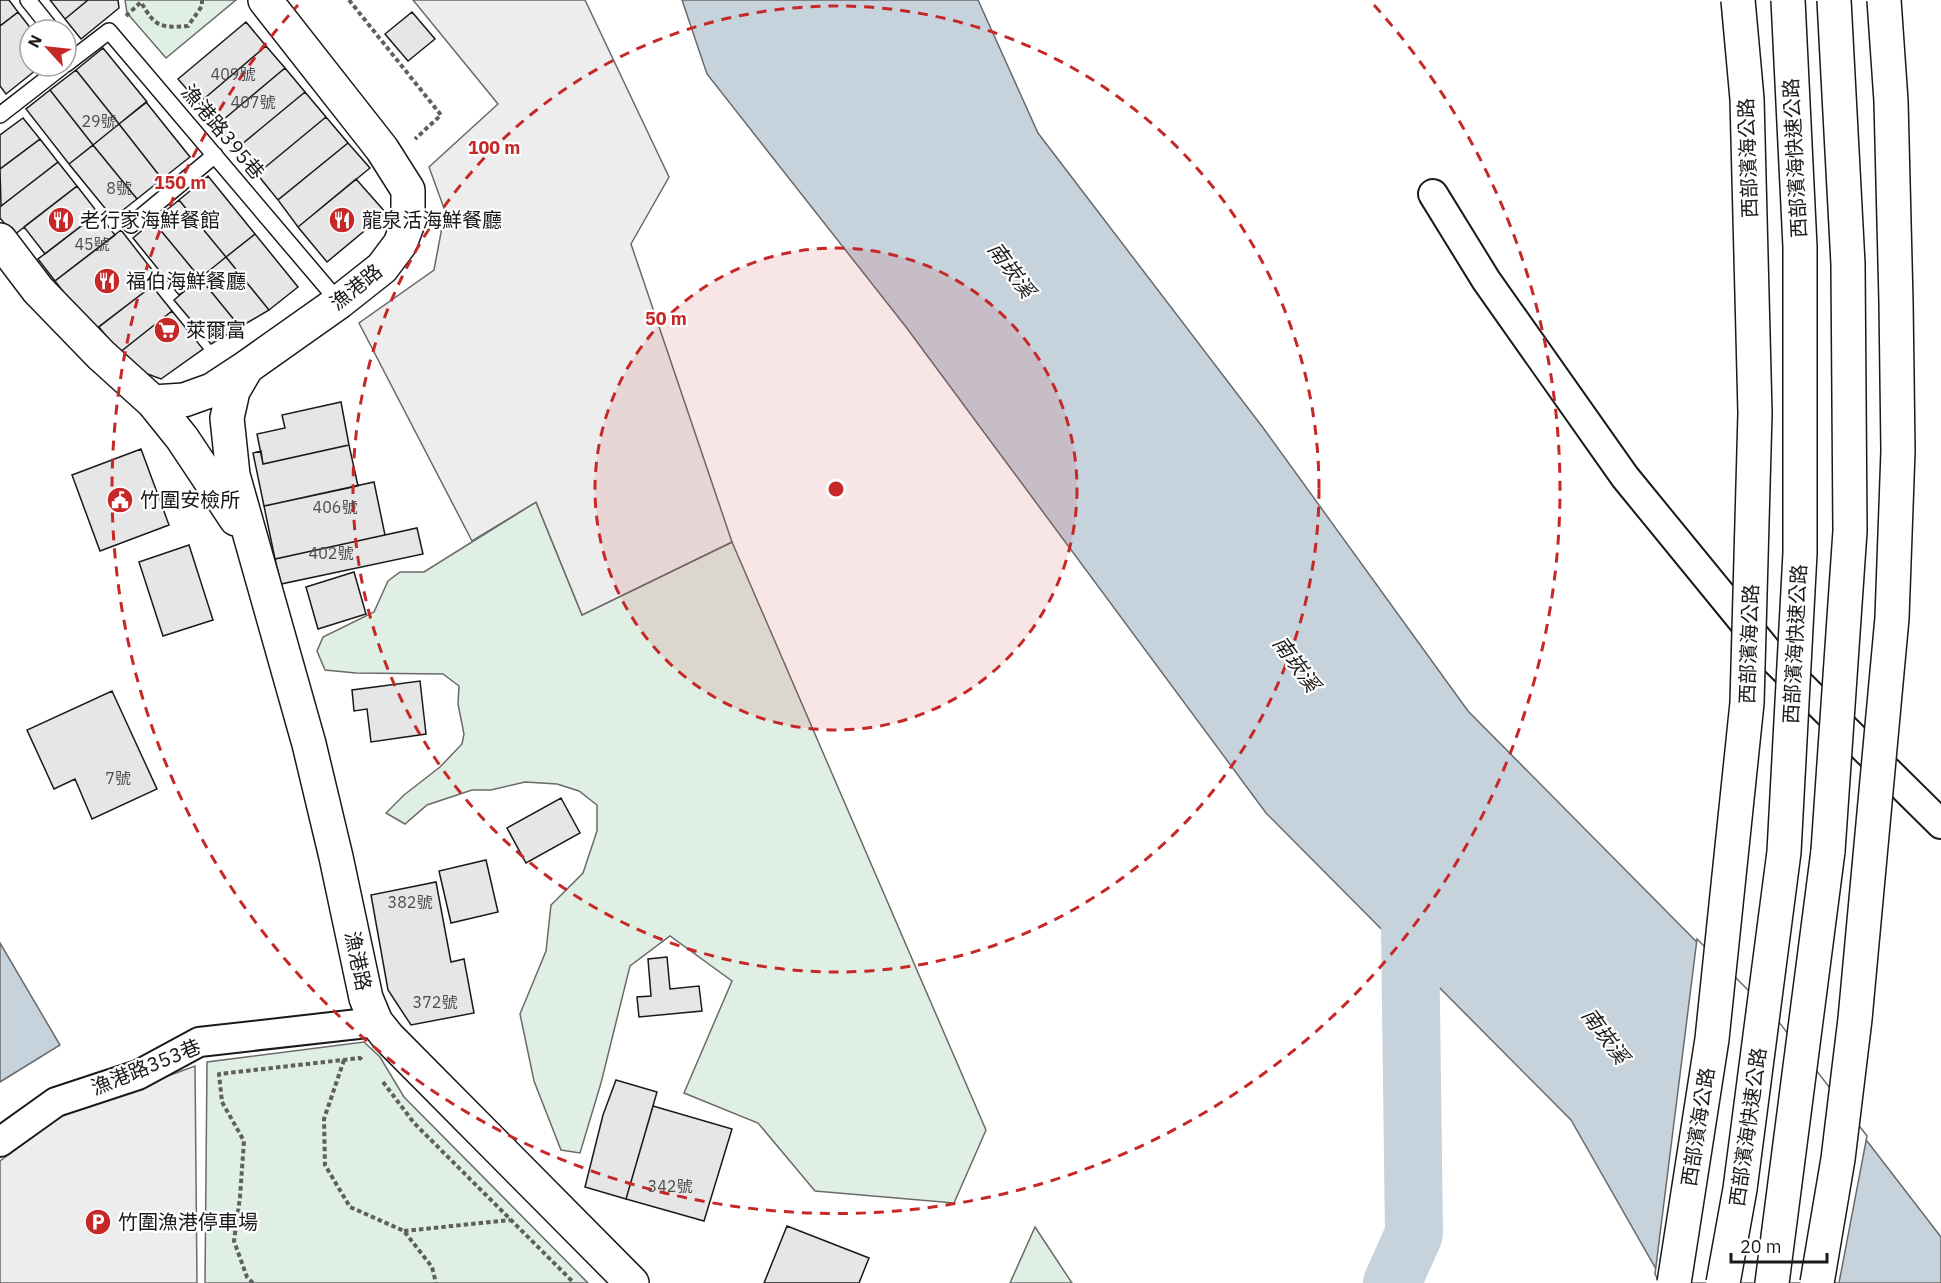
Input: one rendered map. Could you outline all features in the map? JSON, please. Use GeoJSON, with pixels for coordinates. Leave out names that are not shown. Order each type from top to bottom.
{"type":"FeatureCollection","features":[{"type":"Feature","properties":{"kind":"main road","name":"漁港路"},"geometry":{"type":"LineString","coordinates":[[265,0],[382,149],[408,190],[408,224],[400,244],[382,268],[339,302],[247,367],[233,391],[227,418],[233,475],[309,744],[366,998],[376,1022],[388,1037],[632,1283]]}},
{"type":"Feature","properties":{"kind":"main road","name":"西部濱海公路"},"geometry":{"type":"LineString","coordinates":[[1674,1283],[1712,1039],[1747,703],[1755,412],[1747,99],[1738,0]]}},
{"type":"Feature","properties":{"kind":"main road","name":"西部濱海快速公路"},"geometry":{"type":"LineString","coordinates":[[1723,1283],[1740,1189],[1784,852],[1799,565],[1800,247],[1788,0]]}},
{"type":"Feature","properties":{"kind":"main road"},"geometry":{"type":"LineString","coordinates":[[1772,1283],[1828,851],[1850,531],[1848,264],[1834,0]]}},
{"type":"Feature","properties":{"kind":"main road"},"geometry":{"type":"LineString","coordinates":[[1817,1283],[1838,1159],[1855,1020],[1892,618],[1898,451],[1891,102],[1884,0]]}},
{"type":"Feature","properties":{"kind":"main road","name":"漁港路"},"geometry":{"type":"LineString","coordinates":[[0,240],[39,290],[101,355],[153,402],[182,438],[254,544]]}},
{"type":"Feature","properties":{"kind":"main road"},"geometry":{"type":"LineString","coordinates":[[153,402],[184,400],[212,390],[247,367]]}},
{"type":"Feature","properties":{"kind":"street"},"geometry":{"type":"LineString","coordinates":[[1433,194],[1486,280],[1624,477],[1773,658],[1941,824]]}},
{"type":"Feature","properties":{"kind":"street","name":"漁港路353巷"},"geometry":{"type":"LineString","coordinates":[[0,1142],[56,1102],[138,1075],[199,1042],[376,1022]]}},
{"type":"Feature","properties":{"kind":"lane"},"geometry":{"type":"LineString","coordinates":[[28,0],[42,18]]}},
{"type":"Feature","properties":{"kind":"lane"},"geometry":{"type":"LineString","coordinates":[[78,52],[110,30]]}},
{"type":"Feature","properties":{"kind":"lane","name":"漁港路395巷"},"geometry":{"type":"LineString","coordinates":[[110,30],[339,302]]}},
{"type":"Feature","properties":{"kind":"lane"},"geometry":{"type":"LineString","coordinates":[[0,115],[44,78]]}},
{"type":"Feature","properties":{"kind":"lane"},"geometry":{"type":"LineString","coordinates":[[131,225],[214,155]]}},
{"type":"Feature","properties":{"kind":"path"},"geometry":{"type":"LineString","coordinates":[[110,30],[141,1],[150,17],[166,27],[188,26],[201,6],[202,0]]}},
{"type":"Feature","properties":{"kind":"path"},"geometry":{"type":"LineString","coordinates":[[349,0],[441,115],[390,161]]}},
{"type":"Feature","properties":{"kind":"path"},"geometry":{"type":"LineString","coordinates":[[253,1283],[248,1277],[234,1241],[244,1141],[222,1102],[219,1074],[360,1058],[368,1066]]}},
{"type":"Feature","properties":{"kind":"path"},"geometry":{"type":"LineString","coordinates":[[345,1060],[324,1119],[325,1165],[351,1207],[404,1231],[432,1267],[436,1283]]}},
{"type":"Feature","properties":{"kind":"path"},"geometry":{"type":"LineString","coordinates":[[383,1081],[414,1123],[574,1283]]}},
{"type":"Feature","properties":{"kind":"path"},"geometry":{"type":"LineString","coordinates":[[404,1231],[510,1220]]}},
{"type":"Feature","properties":{"kind":"green space"},"geometry":{"type":"Polygon","coordinates":[[[125,0],[236,0],[166,58],[127,13],[125,0]]]}},
{"type":"Feature","properties":{"kind":"green space"},"geometry":{"type":"Polygon","coordinates":[[[536,502],[582,615],[732,542],[986,1130],[954,1203],[815,1191],[758,1123],[684,1093],[732,981],[670,936],[630,966],[601,1083],[580,1153],[561,1150],[534,1081],[520,1014],[546,951],[551,905],[583,873],[597,831],[597,805],[579,791],[557,784],[525,782],[491,790],[472,790],[427,805],[405,824],[386,813],[404,795],[440,767],[462,744],[464,734],[458,704],[459,686],[443,674],[356,673],[325,670],[317,651],[323,637],[374,612],[388,581],[400,572],[424,572],[536,502]]]}},
{"type":"Feature","properties":{"kind":"green space"},"geometry":{"type":"Polygon","coordinates":[[[364,1042],[380,1057],[404,1097],[588,1283],[205,1283],[207,1062],[364,1042]]]}},
{"type":"Feature","properties":{"kind":"green space"},"geometry":{"type":"Polygon","coordinates":[[[1035,1227],[1072,1283],[1010,1283],[1035,1227]]]}},
{"type":"Feature","properties":{"kind":"shaded area"},"geometry":{"type":"Polygon","coordinates":[[[413,0],[585,0],[669,177],[631,244],[732,542],[582,615],[536,502],[472,541],[359,323],[434,270],[445,211],[429,167],[498,104],[413,0]]]}},
{"type":"Feature","properties":{"kind":"shaded area","name":"竹圍漁港停車場"},"geometry":{"type":"Polygon","coordinates":[[[195,1066],[197,1283],[0,1283],[0,1161],[64,1114],[195,1066]]]}},
{"type":"Feature","properties":{"kind":"water","name":"南崁溪"},"geometry":{"type":"Polygon","coordinates":[[[682,0],[978,0],[1038,133],[1264,429],[1468,711],[1773,1019],[1941,1237],[1941,1283],[1664,1283],[1571,1120],[1266,813],[906,327],[707,74],[682,0]]]}},
{"type":"Feature","properties":{"kind":"water"},"geometry":{"type":"Polygon","coordinates":[[[0,943],[60,1045],[0,1082],[0,943]]]}},
{"type":"Feature","properties":{"kind":"pier"},"geometry":{"type":"Polygon","coordinates":[[[1697,939],[1775,1017],[1867,1136],[1839,1283],[1660,1283],[1655,1274],[1697,939]]]}},
{"type":"Feature","properties":{"kind":"building"},"geometry":{"type":"Polygon","coordinates":[[[0,0],[9,0],[18,12],[0,26],[0,0]]]}},
{"type":"Feature","properties":{"kind":"building"},"geometry":{"type":"Polygon","coordinates":[[[50,0],[88,0],[66,18],[50,0]]]}},
{"type":"Feature","properties":{"kind":"building"},"geometry":{"type":"Polygon","coordinates":[[[88,0],[118,0],[119,8],[81,39],[78,35],[78,18],[66,18],[88,0]]]}},
{"type":"Feature","properties":{"kind":"building"},"geometry":{"type":"Polygon","coordinates":[[[18,12],[23,18],[18,18],[18,78],[26,78],[6,94],[0,86],[0,26],[18,12]]]}},
{"type":"Feature","properties":{"kind":"building"},"geometry":{"type":"Polygon","coordinates":[[[412,12],[435,39],[408,61],[385,34],[412,12]]]}},
{"type":"Feature","properties":{"kind":"building"},"geometry":{"type":"Polygon","coordinates":[[[246,22],[266,46],[199,103],[178,79],[246,22]]]}},
{"type":"Feature","properties":{"kind":"building"},"geometry":{"type":"Polygon","coordinates":[[[266,46],[285,68],[217,125],[199,103],[266,46]]]}},
{"type":"Feature","properties":{"kind":"building"},"geometry":{"type":"Polygon","coordinates":[[[103,48],[147,102],[119,124],[78,73],[78,68],[103,48]]]}},
{"type":"Feature","properties":{"kind":"building"},"geometry":{"type":"Polygon","coordinates":[[[285,68],[305,92],[236,149],[217,125],[285,68]]]}},
{"type":"Feature","properties":{"kind":"building"},"geometry":{"type":"Polygon","coordinates":[[[78,73],[119,124],[93,145],[50,90],[66,78],[78,78],[78,73]]]}},
{"type":"Feature","properties":{"kind":"building"},"geometry":{"type":"Polygon","coordinates":[[[50,90],[93,145],[69,164],[26,109],[50,90]]]}},
{"type":"Feature","properties":{"kind":"building"},"geometry":{"type":"Polygon","coordinates":[[[305,92],[326,117],[257,174],[236,149],[305,92]]]}},
{"type":"Feature","properties":{"kind":"building"},"geometry":{"type":"Polygon","coordinates":[[[146,102],[190,157],[162,179],[119,124],[146,102]]]}},
{"type":"Feature","properties":{"kind":"building"},"geometry":{"type":"Polygon","coordinates":[[[326,117],[348,143],[278,200],[257,174],[326,117]]]}},
{"type":"Feature","properties":{"kind":"building"},"geometry":{"type":"Polygon","coordinates":[[[23,118],[40,139],[0,169],[0,135],[23,118]]]}},
{"type":"Feature","properties":{"kind":"building"},"geometry":{"type":"Polygon","coordinates":[[[119,124],[162,179],[137,199],[93,145],[119,124]]]}},
{"type":"Feature","properties":{"kind":"building"},"geometry":{"type":"Polygon","coordinates":[[[40,139],[58,162],[1,206],[0,169],[40,139]]]}},
{"type":"Feature","properties":{"kind":"building"},"geometry":{"type":"Polygon","coordinates":[[[348,143],[370,168],[298,227],[278,200],[348,143]]]}},
{"type":"Feature","properties":{"kind":"building"},"geometry":{"type":"Polygon","coordinates":[[[93,145],[137,199],[113,218],[69,164],[93,145]]]}},
{"type":"Feature","properties":{"kind":"building"},"geometry":{"type":"Polygon","coordinates":[[[58,162],[77,186],[14,235],[0,218],[0,207],[58,162]]]}},
{"type":"Feature","properties":{"kind":"building"},"geometry":{"type":"Polygon","coordinates":[[[208,176],[255,234],[226,257],[179,200],[208,176]]]}},
{"type":"Feature","properties":{"kind":"building","name":"龍泉活海鮮餐廳"},"geometry":{"type":"Polygon","coordinates":[[[356,179],[386,213],[327,262],[298,227],[356,179]]]}},
{"type":"Feature","properties":{"kind":"building","name":"老行家海鮮餐館"},"geometry":{"type":"Polygon","coordinates":[[[77,186],[98,213],[45,254],[24,227],[77,186]]]}},
{"type":"Feature","properties":{"kind":"building"},"geometry":{"type":"Polygon","coordinates":[[[179,200],[226,257],[200,278],[153,221],[179,200]]]}},
{"type":"Feature","properties":{"kind":"building"},"geometry":{"type":"Polygon","coordinates":[[[98,213],[115,235],[55,281],[38,259],[98,213]]]}},
{"type":"Feature","properties":{"kind":"building"},"geometry":{"type":"Polygon","coordinates":[[[153,221],[200,278],[179,295],[133,238],[153,221]]]}},
{"type":"Feature","properties":{"kind":"building","name":"福伯海鮮餐廳"},"geometry":{"type":"Polygon","coordinates":[[[121,230],[160,280],[93,331],[55,281],[121,230]]]}},
{"type":"Feature","properties":{"kind":"building"},"geometry":{"type":"Polygon","coordinates":[[[255,234],[298,287],[269,310],[226,257],[255,234]]]}},
{"type":"Feature","properties":{"kind":"building"},"geometry":{"type":"Polygon","coordinates":[[[226,257],[269,310],[240,327],[200,278],[226,257]]]}},
{"type":"Feature","properties":{"kind":"building"},"geometry":{"type":"Polygon","coordinates":[[[200,278],[240,327],[211,344],[174,300],[200,278]]]}},
{"type":"Feature","properties":{"kind":"building"},"geometry":{"type":"Polygon","coordinates":[[[152,286],[172,311],[119,353],[99,327],[152,286]]]}},
{"type":"Feature","properties":{"kind":"building","name":"萊爾富"},"geometry":{"type":"Polygon","coordinates":[[[172,311],[203,349],[161,379],[142,372],[119,353],[172,311]]]}},
{"type":"Feature","properties":{"kind":"building"},"geometry":{"type":"Polygon","coordinates":[[[341,402],[349,445],[263,464],[257,434],[285,428],[282,415],[341,402]]]}},
{"type":"Feature","properties":{"kind":"building"},"geometry":{"type":"Polygon","coordinates":[[[349,445],[358,486],[264,506],[253,453],[261,451],[263,464],[349,445]]]}},
{"type":"Feature","properties":{"kind":"building","name":"竹圍安檢所"},"geometry":{"type":"Polygon","coordinates":[[[141,449],[169,525],[100,551],[72,475],[141,449]]]}},
{"type":"Feature","properties":{"kind":"building"},"geometry":{"type":"Polygon","coordinates":[[[374,482],[385,535],[275,559],[264,506],[374,482]]]}},
{"type":"Feature","properties":{"kind":"building"},"geometry":{"type":"Polygon","coordinates":[[[417,528],[423,554],[281,584],[275,559],[417,528]]]}},
{"type":"Feature","properties":{"kind":"building"},"geometry":{"type":"Polygon","coordinates":[[[189,545],[213,620],[163,636],[139,562],[189,545]]]}},
{"type":"Feature","properties":{"kind":"building"},"geometry":{"type":"Polygon","coordinates":[[[354,572],[366,614],[318,629],[306,587],[354,572]]]}},
{"type":"Feature","properties":{"kind":"building"},"geometry":{"type":"Polygon","coordinates":[[[420,681],[426,734],[371,742],[367,709],[354,711],[352,690],[420,681]]]}},
{"type":"Feature","properties":{"kind":"building"},"geometry":{"type":"Polygon","coordinates":[[[112,691],[157,789],[92,819],[75,779],[54,789],[27,730],[112,691]]]}},
{"type":"Feature","properties":{"kind":"building"},"geometry":{"type":"Polygon","coordinates":[[[561,798],[580,833],[526,863],[507,828],[561,798]]]}},
{"type":"Feature","properties":{"kind":"building"},"geometry":{"type":"Polygon","coordinates":[[[486,860],[498,912],[451,923],[439,871],[486,860]]]}},
{"type":"Feature","properties":{"kind":"building"},"geometry":{"type":"Polygon","coordinates":[[[436,882],[451,962],[464,959],[474,1013],[411,1025],[388,990],[371,895],[436,882]]]}},
{"type":"Feature","properties":{"kind":"building"},"geometry":{"type":"Polygon","coordinates":[[[667,957],[670,989],[699,986],[702,1011],[639,1017],[637,997],[651,996],[648,959],[667,957]]]}},
{"type":"Feature","properties":{"kind":"building"},"geometry":{"type":"Polygon","coordinates":[[[616,1080],[657,1092],[626,1199],[585,1187],[603,1115],[616,1080]]]}},
{"type":"Feature","properties":{"kind":"building"},"geometry":{"type":"Polygon","coordinates":[[[653,1106],[732,1129],[704,1221],[626,1199],[653,1106]]]}},
{"type":"Feature","properties":{"kind":"building"},"geometry":{"type":"Polygon","coordinates":[[[787,1226],[869,1258],[859,1283],[764,1283],[787,1226]]]}},
{"type":"Feature","properties":{"kind":"waterway"},"geometry":{"type":"LineString","coordinates":[[1392,1283],[1414,1234],[1411,876]]}},
{"type":"Feature","properties":{"kind":"place","name":"老行家海鮮餐館"},"geometry":{"type":"Point","coordinates":[61,220]}},
{"type":"Feature","properties":{"kind":"place","name":"龍泉活海鮮餐廳"},"geometry":{"type":"Point","coordinates":[342,220]}},
{"type":"Feature","properties":{"kind":"place","name":"福伯海鮮餐廳"},"geometry":{"type":"Point","coordinates":[107,281]}},
{"type":"Feature","properties":{"kind":"place","name":"萊爾富"},"geometry":{"type":"Point","coordinates":[167,330]}},
{"type":"Feature","properties":{"kind":"place","name":"竹圍安檢所"},"geometry":{"type":"Point","coordinates":[120,500]}},
{"type":"Feature","properties":{"kind":"place","name":"竹圍漁港停車場"},"geometry":{"type":"Point","coordinates":[98,1222]}}]}
